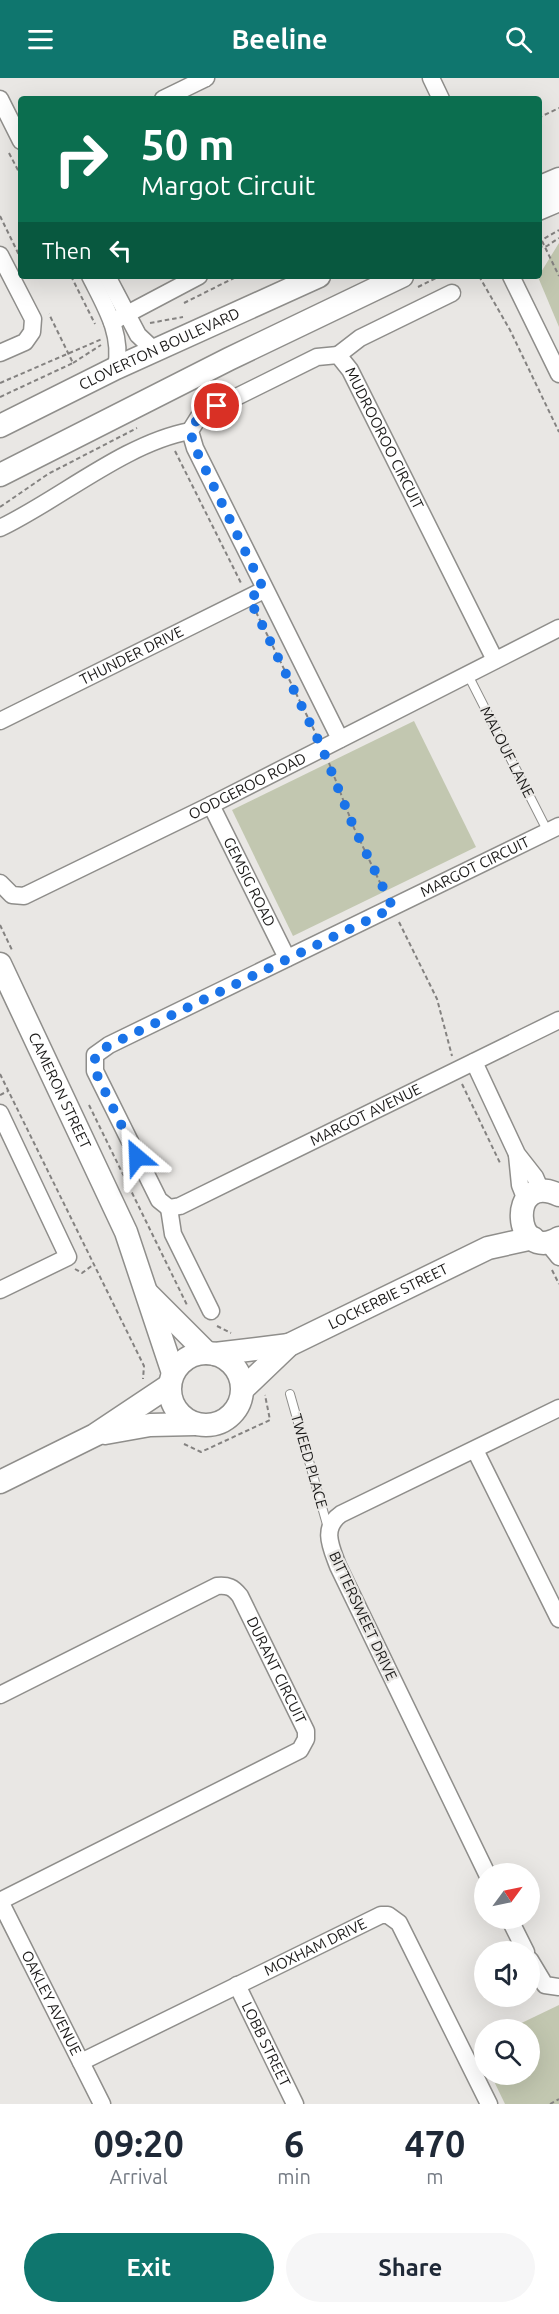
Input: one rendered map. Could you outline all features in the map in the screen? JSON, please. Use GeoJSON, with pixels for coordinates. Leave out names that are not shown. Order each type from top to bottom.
{"type":"FeatureCollection","features":[{"type":"Feature","properties":{"kind":"street"},"geometry":{"type":"LineString","coordinates":[[169,96],[206,78]]}},
{"type":"Feature","properties":{"kind":"street"},"geometry":{"type":"LineString","coordinates":[[431,78],[440,96]]}},
{"type":"Feature","properties":{"kind":"street"},"geometry":{"type":"LineString","coordinates":[[0,99],[15,146]]}},
{"type":"Feature","properties":{"kind":"street"},"geometry":{"type":"LineString","coordinates":[[542,186],[559,179]]}},
{"type":"Feature","properties":{"kind":"street"},"geometry":{"type":"LineString","coordinates":[[542,208],[559,200]]}},
{"type":"Feature","properties":{"kind":"street"},"geometry":{"type":"LineString","coordinates":[[0,255],[33,319],[32,332],[25,342],[0,353]]}},
{"type":"Feature","properties":{"kind":"street"},"geometry":{"type":"LineString","coordinates":[[92,279],[119,318],[154,350]]}},
{"type":"Feature","properties":{"kind":"street"},"geometry":{"type":"LineString","coordinates":[[108,279],[119,318],[120,350],[117,368]]}},
{"type":"Feature","properties":{"kind":"street"},"geometry":{"type":"LineString","coordinates":[[119,318],[193,279]]}},
{"type":"Feature","properties":{"kind":"street","name":"CLOVERTON BOULEVARD"},"geometry":{"type":"LineString","coordinates":[[0,426],[154,350],[312,279]]}},
{"type":"Feature","properties":{"kind":"street"},"geometry":{"type":"LineString","coordinates":[[0,476],[218,364],[396,279]]}},
{"type":"Feature","properties":{"kind":"street"},"geometry":{"type":"LineString","coordinates":[[512,279],[559,374]]}},
{"type":"Feature","properties":{"kind":"street"},"geometry":{"type":"LineString","coordinates":[[338,355],[360,338],[452,293]]}},
{"type":"Feature","properties":{"kind":"street","name":"MUDROOROO CIRCUIT"},"geometry":{"type":"LineString","coordinates":[[190,431],[200,415],[317,357],[338,355],[350,370],[495,660]]}},
{"type":"Feature","properties":{"kind":"street"},"geometry":{"type":"LineString","coordinates":[[0,528],[63,490],[167,435],[190,431],[195,448],[264,590],[340,739]]}},
{"type":"Feature","properties":{"kind":"street","name":"THUNDER DRIVE"},"geometry":{"type":"LineString","coordinates":[[0,721],[264,590]]}},
{"type":"Feature","properties":{"kind":"street","name":"OODGEROO ROAD"},"geometry":{"type":"LineString","coordinates":[[0,883],[12,895],[24,896],[211,806],[466,673],[559,628]]}},
{"type":"Feature","properties":{"kind":"street","name":"GEMSIG ROAD"},"geometry":{"type":"LineString","coordinates":[[211,806],[287,958]]}},
{"type":"Feature","properties":{"kind":"street","name":"MARGOT CIRCUIT"},"geometry":{"type":"LineString","coordinates":[[169,1208],[159,1200],[95,1071],[95,1055],[108,1046],[553,829]]}},
{"type":"Feature","properties":{"kind":"street","name":"CAMERON STREET"},"geometry":{"type":"LineString","coordinates":[[0,964],[126,1232],[171,1379]]}},
{"type":"Feature","properties":{"kind":"street","name":"CAMERON STREET"},"geometry":{"type":"LineString","coordinates":[[0,984],[27,1023]]}},
{"type":"Feature","properties":{"kind":"street","name":"MARGOT AVENUE"},"geometry":{"type":"LineString","coordinates":[[169,1208],[180,1206],[559,1020]]}},
{"type":"Feature","properties":{"kind":"street"},"geometry":{"type":"LineString","coordinates":[[474,1062],[517,1154],[535,1177],[544,1198]]}},
{"type":"Feature","properties":{"kind":"street"},"geometry":{"type":"LineString","coordinates":[[0,1113],[68,1257],[0,1290]]}},
{"type":"Feature","properties":{"kind":"street"},"geometry":{"type":"LineString","coordinates":[[544,1198],[525,1232],[549,1247]]}},
{"type":"Feature","properties":{"kind":"street"},"geometry":{"type":"LineString","coordinates":[[488,1248],[544,1198]]}},
{"type":"Feature","properties":{"kind":"street"},"geometry":{"type":"LineString","coordinates":[[169,1208],[173,1234],[211,1311]]}},
{"type":"Feature","properties":{"kind":"street"},"geometry":{"type":"LineString","coordinates":[[488,1248],[549,1247]]}},
{"type":"Feature","properties":{"kind":"street","name":"LOCKERBIE STREET"},"geometry":{"type":"LineString","coordinates":[[289,1345],[488,1248]]}},
{"type":"Feature","properties":{"kind":"street"},"geometry":{"type":"LineString","coordinates":[[95,1435],[150,1425],[218,1424],[228,1419],[241,1401],[243,1389],[236,1368],[211,1353],[145,1291]]}},
{"type":"Feature","properties":{"kind":"street"},"geometry":{"type":"LineString","coordinates":[[0,1482],[95,1435],[141,1404],[171,1379],[180,1363],[190,1356],[289,1345]]}},
{"type":"Feature","properties":{"kind":"street"},"geometry":{"type":"LineString","coordinates":[[243,1389],[289,1345]]}},
{"type":"Feature","properties":{"kind":"street"},"geometry":{"type":"LineString","coordinates":[[171,1379],[171,1398],[176,1410],[195,1424]]}},
{"type":"Feature","properties":{"kind":"street"},"geometry":{"type":"LineString","coordinates":[[328,1528],[331,1521],[341,1514],[559,1408]]}},
{"type":"Feature","properties":{"kind":"street"},"geometry":{"type":"LineString","coordinates":[[475,1450],[559,1618]]}},
{"type":"Feature","properties":{"kind":"street","name":"BITTERSWEET DRIVE"},"geometry":{"type":"LineString","coordinates":[[328,1528],[331,1546],[343,1577],[483,1863]]}},
{"type":"Feature","properties":{"kind":"street","name":"DURANT CIRCUIT"},"geometry":{"type":"LineString","coordinates":[[0,1695],[217,1586],[227,1585],[240,1596],[306,1731],[306,1739],[300,1750],[0,1901]]}},
{"type":"Feature","properties":{"kind":"street","name":"OAKLEY AVENUE"},"geometry":{"type":"LineString","coordinates":[[0,1901],[102,2104]]}},
{"type":"Feature","properties":{"kind":"street","name":"MOXHAM DRIVE"},"geometry":{"type":"LineString","coordinates":[[81,2062],[381,1915],[388,1915],[399,1923],[489,2104]]}},
{"type":"Feature","properties":{"kind":"street"},"geometry":{"type":"LineString","coordinates":[[540,1977],[545,1985],[559,1987]]}},
{"type":"Feature","properties":{"kind":"street","name":"LOBB STREET"},"geometry":{"type":"LineString","coordinates":[[237,1985],[295,2104]]}},
{"type":"Feature","properties":{"kind":"lane","name":"MALOUF LANE"},"geometry":{"type":"LineString","coordinates":[[466,673],[553,829]]}},
{"type":"Feature","properties":{"kind":"lane","name":"TWEED PLACE"},"geometry":{"type":"LineString","coordinates":[[290,1394],[328,1528]]}},
{"type":"Feature","properties":{"kind":"path"},"geometry":{"type":"LineString","coordinates":[[542,116],[559,108]]}},
{"type":"Feature","properties":{"kind":"path"},"geometry":{"type":"LineString","coordinates":[[15,146],[18,161]]}},
{"type":"Feature","properties":{"kind":"path"},"geometry":{"type":"LineString","coordinates":[[0,216],[18,253]]}},
{"type":"Feature","properties":{"kind":"path"},"geometry":{"type":"LineString","coordinates":[[542,240],[559,230]]}},
{"type":"Feature","properties":{"kind":"path"},"geometry":{"type":"LineString","coordinates":[[544,246],[559,238]]}},
{"type":"Feature","properties":{"kind":"path"},"geometry":{"type":"LineString","coordinates":[[542,244],[559,276]]}},
{"type":"Feature","properties":{"kind":"path"},"geometry":{"type":"LineString","coordinates":[[72,279],[101,339]]}},
{"type":"Feature","properties":{"kind":"path"},"geometry":{"type":"LineString","coordinates":[[481,279],[510,330],[559,432]]}},
{"type":"Feature","properties":{"kind":"path"},"geometry":{"type":"LineString","coordinates":[[0,397],[73,363],[48,314]]}},
{"type":"Feature","properties":{"kind":"path"},"geometry":{"type":"LineString","coordinates":[[167,435],[322,748],[354,828],[437,999],[455,1071],[502,1167]]}},
{"type":"Feature","properties":{"kind":"path"},"geometry":{"type":"LineString","coordinates":[[0,1074],[144,1366],[143,1386],[137,1395],[141,1404]]}},
{"type":"Feature","properties":{"kind":"path"},"geometry":{"type":"LineString","coordinates":[[0,1095],[8,1091]]}},
{"type":"Feature","properties":{"kind":"path"},"geometry":{"type":"LineString","coordinates":[[549,1247],[559,1284]]}},
{"type":"Feature","properties":{"kind":"path"},"geometry":{"type":"LineString","coordinates":[[550,2104],[559,2099]]}},
{"type":"Feature","properties":{"kind":"green space"},"geometry":{"type":"Polygon","coordinates":[[[559,243],[559,327],[539,279],[542,279],[542,271],[559,243]]]}},
{"type":"Feature","properties":{"kind":"green space"},"geometry":{"type":"Polygon","coordinates":[[[414,721],[476,847],[293,936],[232,810],[414,721]]]}},
{"type":"Feature","properties":{"kind":"green space"},"geometry":{"type":"Polygon","coordinates":[[[559,2005],[559,2104],[505,2104],[496,2085],[540,2085],[540,2019],[530,2019],[559,2005]]]}},
{"type":"Feature","properties":{"kind":"route"},"geometry":{"type":"LineString","coordinates":[[137,1157],[95,1071],[95,1055],[108,1046],[393,908],[354,828],[322,748],[249,598],[264,590],[195,448],[190,431],[200,415],[217,406]]}}]}
